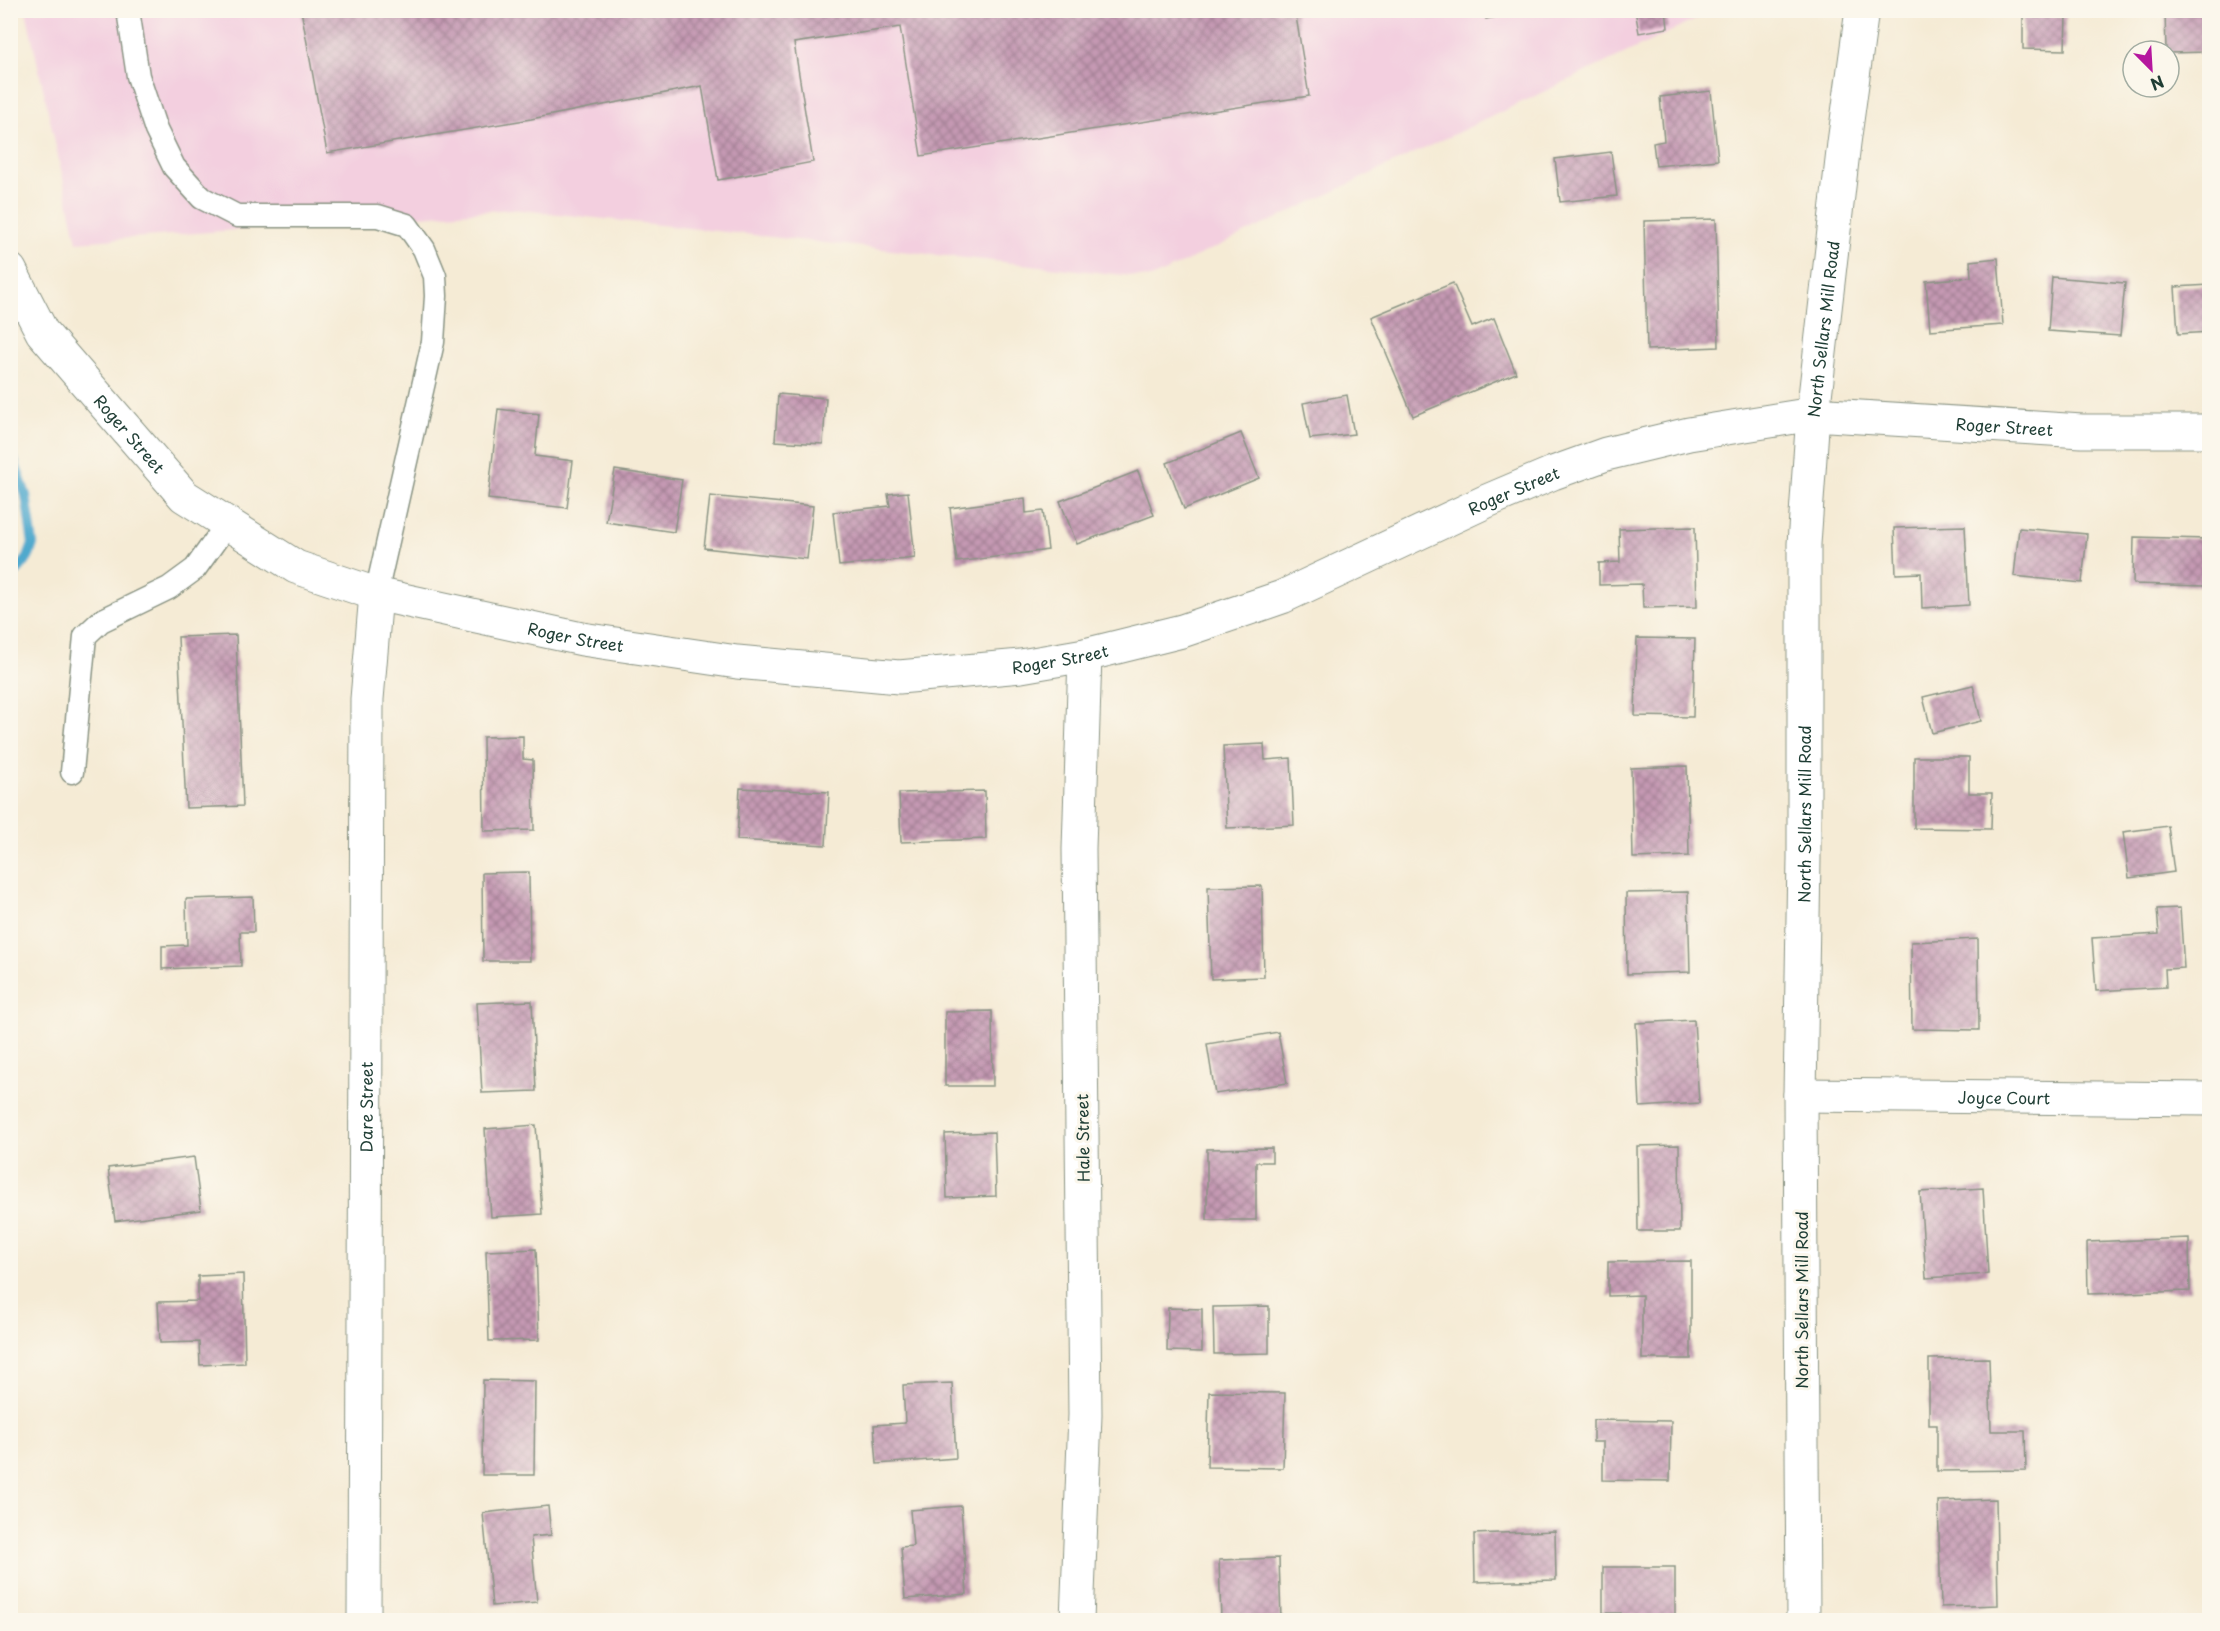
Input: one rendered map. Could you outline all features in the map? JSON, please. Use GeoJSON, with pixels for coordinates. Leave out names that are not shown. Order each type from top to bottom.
{"type":"FeatureCollection","features":[{"type":"Feature","properties":{"kind":"street","name":"North Sellars Mill Road"},"geometry":{"type":"LineString","coordinates":[[1803,1620],[1800,1095],[1804,858],[1804,544],[1813,414],[1844,143],[1862,10]]}},
{"type":"Feature","properties":{"kind":"street","name":"Roger Street"},"geometry":{"type":"LineString","coordinates":[[10,270],[42,332],[184,496],[297,567],[376,594],[582,639],[737,662],[864,674],[910,676],[1021,666],[1085,655],[1182,631],[1282,597],[1487,501],[1606,454],[1689,434],[1813,414],[2082,430],[2210,431]]}},
{"type":"Feature","properties":{"kind":"street","name":"Dare Street"},"geometry":{"type":"LineString","coordinates":[[364,1620],[367,710],[376,594]]}},
{"type":"Feature","properties":{"kind":"street","name":"Hale Street"},"geometry":{"type":"LineString","coordinates":[[1077,1620],[1085,1415],[1079,849],[1085,655]]}},
{"type":"Feature","properties":{"kind":"street","name":"Joyce Court"},"geometry":{"type":"LineString","coordinates":[[1800,1095],[2210,1099]]}},
{"type":"Feature","properties":{"kind":"lane"},"geometry":{"type":"LineString","coordinates":[[128,10],[138,76],[156,130],[174,166],[202,198],[237,216],[378,216],[407,225],[428,258],[435,276],[433,342],[376,594]]}},
{"type":"Feature","properties":{"kind":"lane"},"geometry":{"type":"LineString","coordinates":[[72,772],[85,636],[101,621],[169,588],[195,569],[227,524]]}},
{"type":"Feature","properties":{"kind":"shaded area"},"geometry":{"type":"Polygon","coordinates":[[[26,11],[1714,11],[1151,278],[512,209],[77,242],[26,11]]]}},
{"type":"Feature","properties":{"kind":"building"},"geometry":{"type":"Polygon","coordinates":[[[301,10],[1295,10],[1309,96],[921,156],[900,27],[794,43],[813,162],[718,180],[702,86],[531,119],[327,153],[301,10]]]}},
{"type":"Feature","properties":{"kind":"building"},"geometry":{"type":"Polygon","coordinates":[[[1484,10],[1525,10],[1525,12],[1486,19],[1484,10]]]}},
{"type":"Feature","properties":{"kind":"building"},"geometry":{"type":"Polygon","coordinates":[[[1635,10],[1666,10],[1668,28],[1639,33],[1635,10]]]}},
{"type":"Feature","properties":{"kind":"building"},"geometry":{"type":"Polygon","coordinates":[[[2165,10],[2205,10],[2207,52],[2181,53],[2181,39],[2166,39],[2165,10]]]}},
{"type":"Feature","properties":{"kind":"building"},"geometry":{"type":"Polygon","coordinates":[[[2023,15],[2066,16],[2065,50],[2023,49],[2023,15]]]}},
{"type":"Feature","properties":{"kind":"building"},"geometry":{"type":"Polygon","coordinates":[[[1711,91],[1718,160],[1656,166],[1653,143],[1664,141],[1660,97],[1711,91]]]}},
{"type":"Feature","properties":{"kind":"building"},"geometry":{"type":"Polygon","coordinates":[[[1611,152],[1617,196],[1560,202],[1555,159],[1611,152]]]}},
{"type":"Feature","properties":{"kind":"building"},"geometry":{"type":"Polygon","coordinates":[[[1716,219],[1719,347],[1647,350],[1644,221],[1716,219]]]}},
{"type":"Feature","properties":{"kind":"building"},"geometry":{"type":"Polygon","coordinates":[[[1998,258],[2003,325],[1930,330],[1926,281],[1971,277],[1970,261],[1998,258]]]}},
{"type":"Feature","properties":{"kind":"building"},"geometry":{"type":"Polygon","coordinates":[[[2052,277],[2125,283],[2120,336],[2048,331],[2052,277]]]}},
{"type":"Feature","properties":{"kind":"building"},"geometry":{"type":"Polygon","coordinates":[[[1453,283],[1472,327],[1494,318],[1516,373],[1413,416],[1371,317],[1453,283]]]}},
{"type":"Feature","properties":{"kind":"building"},"geometry":{"type":"Polygon","coordinates":[[[2210,285],[2210,332],[2178,334],[2175,287],[2210,285]]]}},
{"type":"Feature","properties":{"kind":"building"},"geometry":{"type":"Polygon","coordinates":[[[778,394],[826,398],[823,444],[775,441],[778,394]]]}},
{"type":"Feature","properties":{"kind":"building"},"geometry":{"type":"Polygon","coordinates":[[[1347,395],[1354,434],[1310,439],[1303,403],[1347,395]]]}},
{"type":"Feature","properties":{"kind":"building"},"geometry":{"type":"Polygon","coordinates":[[[498,409],[539,414],[535,456],[573,461],[567,508],[488,499],[498,409]]]}},
{"type":"Feature","properties":{"kind":"building"},"geometry":{"type":"Polygon","coordinates":[[[1241,433],[1259,478],[1184,509],[1167,463],[1241,433]]]}},
{"type":"Feature","properties":{"kind":"building"},"geometry":{"type":"Polygon","coordinates":[[[615,470],[682,480],[674,532],[606,522],[615,470]]]}},
{"type":"Feature","properties":{"kind":"building"},"geometry":{"type":"Polygon","coordinates":[[[1138,471],[1154,515],[1077,544],[1060,501],[1138,471]]]}},
{"type":"Feature","properties":{"kind":"building"},"geometry":{"type":"Polygon","coordinates":[[[908,492],[915,558],[839,566],[833,512],[890,506],[888,494],[908,492]]]}},
{"type":"Feature","properties":{"kind":"building"},"geometry":{"type":"Polygon","coordinates":[[[710,496],[813,506],[807,559],[704,548],[710,496]]]}},
{"type":"Feature","properties":{"kind":"building"},"geometry":{"type":"Polygon","coordinates":[[[1025,498],[1026,513],[1043,511],[1048,550],[957,562],[950,508],[1025,498]]]}},
{"type":"Feature","properties":{"kind":"building"},"geometry":{"type":"Polygon","coordinates":[[[1965,526],[1969,605],[1922,608],[1921,573],[1896,574],[1894,528],[1965,526]]]}},
{"type":"Feature","properties":{"kind":"building"},"geometry":{"type":"Polygon","coordinates":[[[1695,527],[1697,607],[1643,608],[1642,584],[1599,585],[1599,563],[1620,562],[1619,529],[1695,527]]]}},
{"type":"Feature","properties":{"kind":"building"},"geometry":{"type":"Polygon","coordinates":[[[2019,528],[2087,534],[2082,583],[2014,576],[2019,528]]]}},
{"type":"Feature","properties":{"kind":"building"},"geometry":{"type":"Polygon","coordinates":[[[2134,537],[2206,539],[2205,586],[2133,584],[2134,537]]]}},
{"type":"Feature","properties":{"kind":"building"},"geometry":{"type":"Polygon","coordinates":[[[236,635],[243,806],[186,808],[178,637],[236,635]]]}},
{"type":"Feature","properties":{"kind":"building"},"geometry":{"type":"Polygon","coordinates":[[[1637,638],[1695,639],[1693,717],[1635,716],[1637,638]]]}},
{"type":"Feature","properties":{"kind":"building"},"geometry":{"type":"Polygon","coordinates":[[[1973,685],[1981,721],[1932,733],[1923,697],[1973,685]]]}},
{"type":"Feature","properties":{"kind":"building"},"geometry":{"type":"Polygon","coordinates":[[[523,736],[523,759],[533,760],[534,830],[484,831],[483,737],[523,736]]]}},
{"type":"Feature","properties":{"kind":"building"},"geometry":{"type":"Polygon","coordinates":[[[1264,744],[1265,760],[1291,758],[1294,825],[1227,828],[1223,746],[1264,744]]]}},
{"type":"Feature","properties":{"kind":"building"},"geometry":{"type":"Polygon","coordinates":[[[1914,757],[1969,757],[1969,793],[1992,793],[1991,829],[1914,828],[1914,757]]]}},
{"type":"Feature","properties":{"kind":"building"},"geometry":{"type":"Polygon","coordinates":[[[1687,766],[1689,856],[1633,858],[1631,768],[1687,766]]]}},
{"type":"Feature","properties":{"kind":"building"},"geometry":{"type":"Polygon","coordinates":[[[740,788],[829,792],[826,845],[737,840],[740,788]]]}},
{"type":"Feature","properties":{"kind":"building"},"geometry":{"type":"Polygon","coordinates":[[[985,791],[986,839],[901,842],[899,793],[985,791]]]}},
{"type":"Feature","properties":{"kind":"building"},"geometry":{"type":"Polygon","coordinates":[[[2168,826],[2174,872],[2129,878],[2123,832],[2168,826]]]}},
{"type":"Feature","properties":{"kind":"building"},"geometry":{"type":"Polygon","coordinates":[[[529,872],[530,961],[483,961],[482,873],[529,872]]]}},
{"type":"Feature","properties":{"kind":"building"},"geometry":{"type":"Polygon","coordinates":[[[1262,886],[1264,977],[1211,979],[1208,887],[1262,886]]]}},
{"type":"Feature","properties":{"kind":"building"},"geometry":{"type":"Polygon","coordinates":[[[1688,892],[1690,972],[1627,974],[1626,893],[1688,892]]]}},
{"type":"Feature","properties":{"kind":"building"},"geometry":{"type":"Polygon","coordinates":[[[253,897],[254,932],[240,932],[241,966],[162,969],[162,946],[187,945],[186,899],[253,897]]]}},
{"type":"Feature","properties":{"kind":"building"},"geometry":{"type":"Polygon","coordinates":[[[2180,908],[2184,968],[2165,969],[2166,987],[2096,991],[2092,938],[2159,934],[2157,909],[2180,908]]]}},
{"type":"Feature","properties":{"kind":"building"},"geometry":{"type":"Polygon","coordinates":[[[1978,939],[1979,1030],[1912,1029],[1911,942],[1978,939]]]}},
{"type":"Feature","properties":{"kind":"building"},"geometry":{"type":"Polygon","coordinates":[[[532,1001],[536,1091],[482,1093],[477,1003],[532,1001]]]}},
{"type":"Feature","properties":{"kind":"building"},"geometry":{"type":"Polygon","coordinates":[[[992,1011],[993,1086],[945,1086],[945,1012],[992,1011]]]}},
{"type":"Feature","properties":{"kind":"building"},"geometry":{"type":"Polygon","coordinates":[[[1694,1020],[1699,1103],[1640,1107],[1636,1023],[1694,1020]]]}},
{"type":"Feature","properties":{"kind":"building"},"geometry":{"type":"Polygon","coordinates":[[[1278,1032],[1287,1083],[1215,1094],[1207,1044],[1278,1032]]]}},
{"type":"Feature","properties":{"kind":"building"},"geometry":{"type":"Polygon","coordinates":[[[536,1125],[542,1214],[491,1217],[485,1129],[536,1125]]]}},
{"type":"Feature","properties":{"kind":"building"},"geometry":{"type":"Polygon","coordinates":[[[994,1132],[996,1196],[947,1198],[945,1134],[994,1132]]]}},
{"type":"Feature","properties":{"kind":"building"},"geometry":{"type":"Polygon","coordinates":[[[1679,1145],[1680,1231],[1638,1231],[1637,1146],[1679,1145]]]}},
{"type":"Feature","properties":{"kind":"building"},"geometry":{"type":"Polygon","coordinates":[[[1272,1148],[1272,1162],[1256,1162],[1256,1220],[1207,1220],[1207,1149],[1272,1148]]]}},
{"type":"Feature","properties":{"kind":"building"},"geometry":{"type":"Polygon","coordinates":[[[194,1157],[201,1210],[115,1221],[108,1168],[194,1157]]]}},
{"type":"Feature","properties":{"kind":"building"},"geometry":{"type":"Polygon","coordinates":[[[1983,1188],[1988,1274],[1926,1278],[1920,1192],[1983,1188]]]}},
{"type":"Feature","properties":{"kind":"building"},"geometry":{"type":"Polygon","coordinates":[[[2189,1238],[2190,1291],[2088,1294],[2087,1242],[2189,1238]]]}},
{"type":"Feature","properties":{"kind":"building"},"geometry":{"type":"Polygon","coordinates":[[[536,1249],[539,1340],[489,1341],[486,1251],[536,1249]]]}},
{"type":"Feature","properties":{"kind":"building"},"geometry":{"type":"Polygon","coordinates":[[[1691,1261],[1691,1359],[1642,1359],[1642,1295],[1608,1296],[1608,1262],[1691,1261]]]}},
{"type":"Feature","properties":{"kind":"building"},"geometry":{"type":"Polygon","coordinates":[[[243,1274],[245,1363],[200,1365],[199,1342],[160,1343],[158,1302],[198,1301],[198,1276],[243,1274]]]}},
{"type":"Feature","properties":{"kind":"building"},"geometry":{"type":"Polygon","coordinates":[[[1269,1306],[1269,1353],[1214,1354],[1213,1307],[1269,1306]]]}},
{"type":"Feature","properties":{"kind":"building"},"geometry":{"type":"Polygon","coordinates":[[[1168,1308],[1202,1309],[1202,1352],[1167,1351],[1168,1308]]]}},
{"type":"Feature","properties":{"kind":"building"},"geometry":{"type":"Polygon","coordinates":[[[1989,1358],[1991,1431],[2025,1431],[2026,1470],[1937,1471],[1937,1425],[1929,1425],[1929,1359],[1989,1358]]]}},
{"type":"Feature","properties":{"kind":"building"},"geometry":{"type":"Polygon","coordinates":[[[483,1380],[535,1381],[534,1475],[482,1475],[483,1380]]]}},
{"type":"Feature","properties":{"kind":"building"},"geometry":{"type":"Polygon","coordinates":[[[952,1383],[956,1458],[877,1464],[874,1425],[905,1423],[903,1385],[952,1383]]]}},
{"type":"Feature","properties":{"kind":"building"},"geometry":{"type":"Polygon","coordinates":[[[1209,1392],[1285,1393],[1283,1468],[1207,1467],[1209,1392]]]}},
{"type":"Feature","properties":{"kind":"building"},"geometry":{"type":"Polygon","coordinates":[[[1593,1420],[1671,1421],[1670,1481],[1603,1480],[1603,1442],[1593,1442],[1593,1420]]]}},
{"type":"Feature","properties":{"kind":"building"},"geometry":{"type":"Polygon","coordinates":[[[1996,1499],[1998,1605],[1941,1607],[1938,1501],[1996,1499]]]}},
{"type":"Feature","properties":{"kind":"building"},"geometry":{"type":"Polygon","coordinates":[[[548,1506],[551,1535],[531,1537],[537,1602],[492,1606],[483,1513],[548,1506]]]}},
{"type":"Feature","properties":{"kind":"building"},"geometry":{"type":"Polygon","coordinates":[[[961,1506],[967,1594],[905,1599],[901,1547],[913,1546],[910,1510],[961,1506]]]}},
{"type":"Feature","properties":{"kind":"building"},"geometry":{"type":"Polygon","coordinates":[[[1555,1531],[1556,1580],[1475,1582],[1474,1534],[1555,1531]]]}},
{"type":"Feature","properties":{"kind":"building"},"geometry":{"type":"Polygon","coordinates":[[[1279,1558],[1281,1620],[1221,1620],[1219,1560],[1279,1558]]]}},
{"type":"Feature","properties":{"kind":"building"},"geometry":{"type":"Polygon","coordinates":[[[1603,1567],[1675,1567],[1675,1620],[1621,1620],[1621,1613],[1603,1613],[1603,1567]]]}},
{"type":"Feature","properties":{"kind":"waterway"},"geometry":{"type":"LineString","coordinates":[[10,579],[28,558],[33,544],[26,495],[11,453]]}}]}
